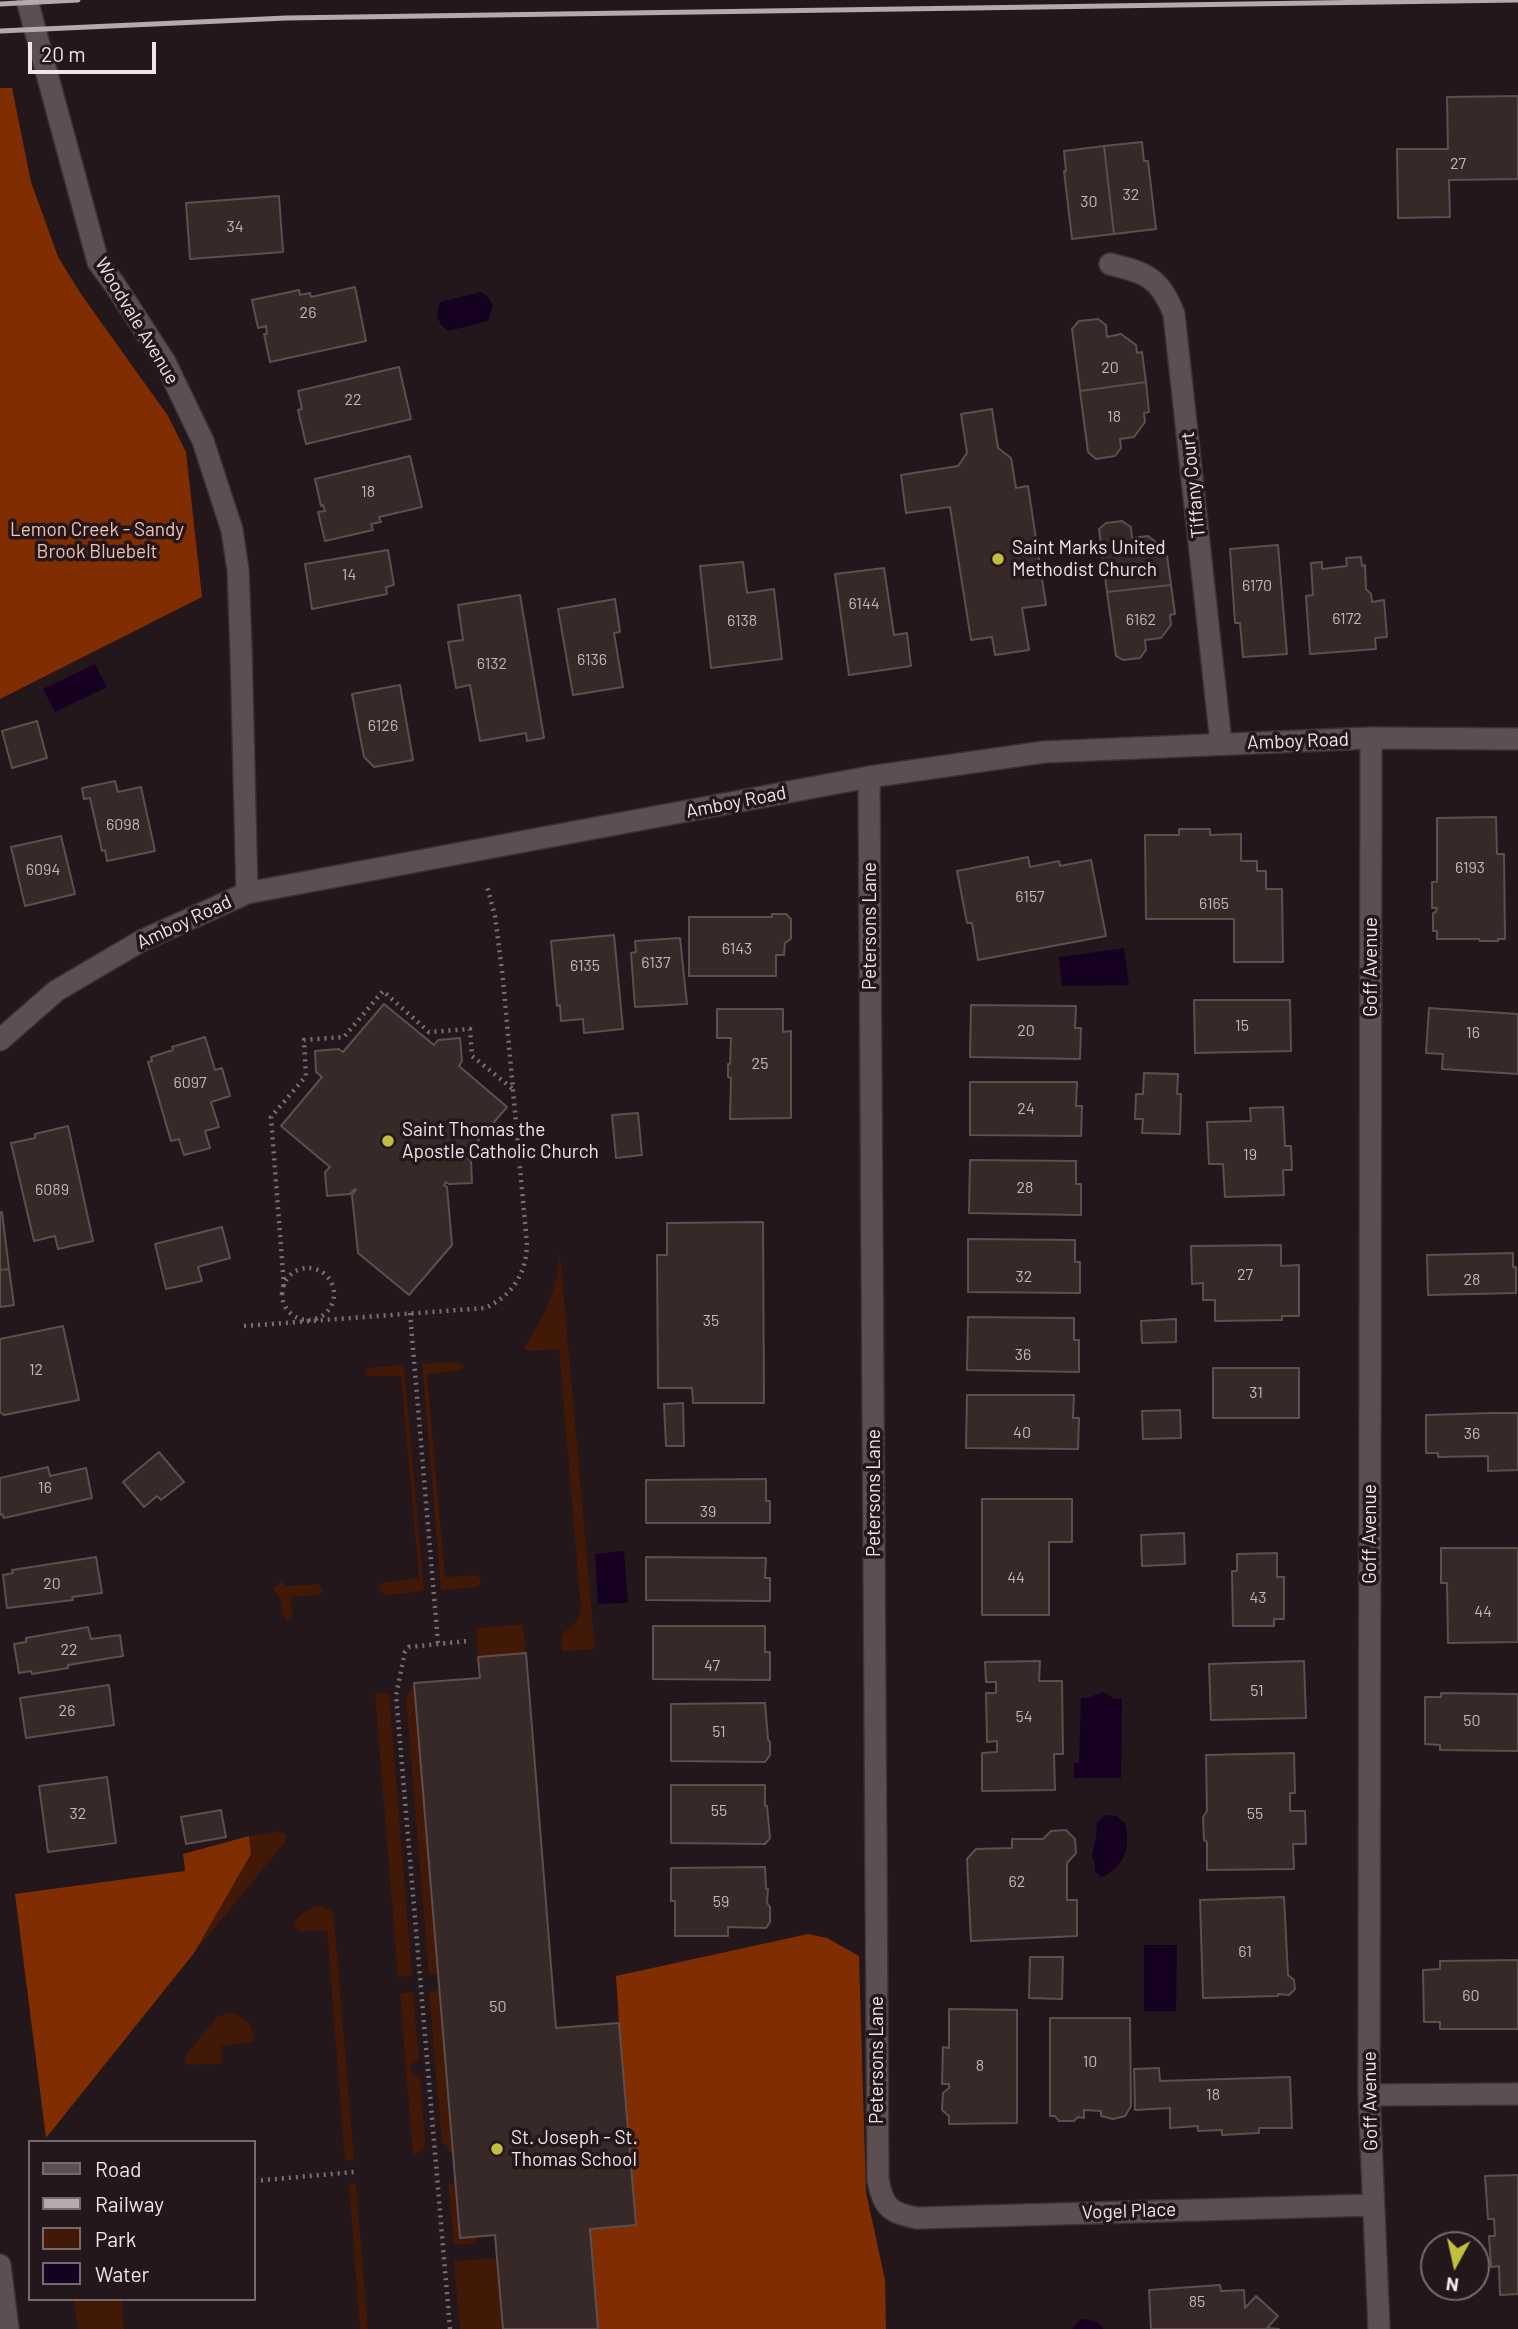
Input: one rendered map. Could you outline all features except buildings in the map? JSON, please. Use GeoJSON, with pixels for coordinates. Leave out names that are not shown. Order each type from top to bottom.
{"type":"FeatureCollection","features":[{"type":"Feature","properties":{"kind":"street","name":"Woodvale Avenue"},"geometry":{"type":"LineString","coordinates":[[27,0],[98,262],[165,362],[203,441],[232,530],[238,570],[247,893]]}},
{"type":"Feature","properties":{"kind":"street","name":"Tiffany Court"},"geometry":{"type":"LineString","coordinates":[[1110,264],[1137,270],[1156,280],[1167,295],[1174,314],[1221,743]]}},
{"type":"Feature","properties":{"kind":"street","name":"Amboy Road"},"geometry":{"type":"LineString","coordinates":[[0,1040],[56,991],[130,947],[247,893],[869,777],[1044,752],[1371,738],[1518,739]]}},
{"type":"Feature","properties":{"kind":"street","name":"Goff Avenue"},"geometry":{"type":"LineString","coordinates":[[1371,738],[1370,2095],[1378,2329]]}},
{"type":"Feature","properties":{"kind":"street","name":"Petersons Lane"},"geometry":{"type":"LineString","coordinates":[[869,777],[878,2180],[888,2208]]}},
{"type":"Feature","properties":{"kind":"street"},"geometry":{"type":"LineString","coordinates":[[1370,2095],[1518,2094]]}},
{"type":"Feature","properties":{"kind":"street","name":"Vogel Place"},"geometry":{"type":"LineString","coordinates":[[888,2208],[901,2215],[917,2218],[1372,2205]]}},
{"type":"Feature","properties":{"kind":"street"},"geometry":{"type":"LineString","coordinates":[[0,2265],[8,2329]]}},
{"type":"Feature","properties":{"kind":"path"},"geometry":{"type":"LineString","coordinates":[[244,1326],[485,1308],[498,1302],[522,1275],[527,1245],[513,1089],[495,916],[487,886]]}},
{"type":"Feature","properties":{"kind":"path"},"geometry":{"type":"LineString","coordinates":[[284,1286],[295,1272],[303,1269],[320,1271],[327,1277],[334,1292],[330,1308],[324,1314],[309,1320],[300,1319],[287,1309],[282,1293],[284,1286],[271,1117],[306,1076],[304,1040],[344,1037],[383,991],[429,1032],[470,1029],[471,1056],[513,1089]]}},
{"type":"Feature","properties":{"kind":"path"},"geometry":{"type":"LineString","coordinates":[[410,1314],[438,1643]]}},
{"type":"Feature","properties":{"kind":"path"},"geometry":{"type":"LineString","coordinates":[[450,2329],[396,1695],[405,1652],[409,1647],[468,1641]]}},
{"type":"Feature","properties":{"kind":"path"},"geometry":{"type":"LineString","coordinates":[[256,2181],[354,2172]]}},
{"type":"Feature","properties":{"kind":"green space","name":"Lemon Creek - Sandy Brook Bluebelt"},"geometry":{"type":"Polygon","coordinates":[[[0,88],[12,88],[31,182],[58,257],[81,294],[168,416],[186,452],[202,597],[0,699],[0,88]]]}},
{"type":"Feature","properties":{"kind":"green space"},"geometry":{"type":"Polygon","coordinates":[[[560,1254],[595,1649],[562,1651],[561,1635],[577,1622],[581,1609],[559,1349],[529,1351],[524,1348],[546,1311],[556,1282],[560,1254]]]}},
{"type":"Feature","properties":{"kind":"green space"},"geometry":{"type":"Polygon","coordinates":[[[456,1362],[464,1365],[462,1370],[427,1374],[445,1577],[474,1575],[480,1578],[481,1583],[476,1587],[441,1590],[422,1364],[456,1362]]]}},
{"type":"Feature","properties":{"kind":"green space"},"geometry":{"type":"Polygon","coordinates":[[[404,1365],[424,1591],[385,1595],[378,1589],[381,1583],[419,1578],[401,1376],[366,1376],[365,1372],[368,1368],[404,1365]]]}},
{"type":"Feature","properties":{"kind":"green space"},"geometry":{"type":"Polygon","coordinates":[[[281,1581],[286,1586],[319,1584],[323,1591],[319,1595],[291,1597],[292,1618],[287,1621],[280,1599],[273,1589],[281,1581]]]}},
{"type":"Feature","properties":{"kind":"green space"},"geometry":{"type":"Polygon","coordinates":[[[523,1624],[526,1653],[478,1657],[476,1628],[523,1624]]]}},
{"type":"Feature","properties":{"kind":"green space"},"geometry":{"type":"Polygon","coordinates":[[[414,1683],[438,1974],[429,1975],[406,1697],[414,1683]]]}},
{"type":"Feature","properties":{"kind":"green space"},"geometry":{"type":"Polygon","coordinates":[[[389,1693],[412,1976],[398,1977],[375,1694],[389,1693]]]}},
{"type":"Feature","properties":{"kind":"green space"},"geometry":{"type":"Polygon","coordinates":[[[278,1831],[286,1834],[285,1842],[194,1953],[251,1854],[249,1836],[278,1831]]]}},
{"type":"Feature","properties":{"kind":"green space"},"geometry":{"type":"Polygon","coordinates":[[[249,1836],[251,1854],[194,1953],[46,2138],[15,1894],[185,1871],[183,1854],[249,1836]]]}},
{"type":"Feature","properties":{"kind":"green space"},"geometry":{"type":"Polygon","coordinates":[[[321,1906],[332,1910],[334,1918],[354,2160],[345,2161],[327,1930],[300,1932],[294,1926],[304,1913],[321,1906]]]}},
{"type":"Feature","properties":{"kind":"green space"},"geometry":{"type":"Polygon","coordinates":[[[808,1934],[827,1938],[859,1956],[866,2192],[885,2280],[886,2329],[598,2329],[590,2229],[619,2023],[616,1976],[808,1934]]]}},
{"type":"Feature","properties":{"kind":"green space"},"geometry":{"type":"Polygon","coordinates":[[[439,1991],[453,2153],[449,2152],[446,2144],[442,2144],[429,1992],[439,1991]]]}},
{"type":"Feature","properties":{"kind":"green space"},"geometry":{"type":"Polygon","coordinates":[[[413,1992],[419,2059],[410,2069],[413,2075],[420,2077],[425,2141],[424,2149],[413,2156],[400,1993],[413,1992]]]}},
{"type":"Feature","properties":{"kind":"green space"},"geometry":{"type":"Polygon","coordinates":[[[229,2012],[247,2022],[252,2031],[253,2042],[221,2046],[222,2064],[187,2065],[184,2060],[186,2055],[217,2017],[229,2012]]]}},
{"type":"Feature","properties":{"kind":"green space"},"geometry":{"type":"Polygon","coordinates":[[[356,2183],[368,2329],[360,2329],[349,2184],[356,2183]]]}},
{"type":"Feature","properties":{"kind":"green space"},"geometry":{"type":"Polygon","coordinates":[[[448,2184],[455,2184],[460,2238],[476,2237],[477,2243],[454,2245],[448,2184]]]}},
{"type":"Feature","properties":{"kind":"green space"},"geometry":{"type":"Polygon","coordinates":[[[497,2258],[503,2329],[460,2329],[454,2261],[497,2258]]]}},
{"type":"Feature","properties":{"kind":"green space"},"geometry":{"type":"Polygon","coordinates":[[[73,2301],[122,2301],[124,2329],[78,2329],[73,2301]]]}},
{"type":"Feature","properties":{"kind":"water"},"geometry":{"type":"Polygon","coordinates":[[[481,292],[493,306],[488,321],[448,331],[441,325],[437,316],[440,302],[481,292]]]}},
{"type":"Feature","properties":{"kind":"water"},"geometry":{"type":"Polygon","coordinates":[[[95,664],[107,687],[55,712],[43,689],[95,664]]]}},
{"type":"Feature","properties":{"kind":"water"},"geometry":{"type":"Polygon","coordinates":[[[1124,948],[1129,985],[1062,986],[1059,957],[1124,948]]]}},
{"type":"Feature","properties":{"kind":"water"},"geometry":{"type":"Polygon","coordinates":[[[624,1551],[628,1603],[598,1604],[595,1554],[624,1551]]]}},
{"type":"Feature","properties":{"kind":"water"},"geometry":{"type":"Polygon","coordinates":[[[1102,1692],[1115,1699],[1122,1699],[1121,1778],[1074,1778],[1074,1763],[1079,1763],[1081,1698],[1102,1692]]]}},
{"type":"Feature","properties":{"kind":"water"},"geometry":{"type":"Polygon","coordinates":[[[1106,1815],[1116,1816],[1125,1823],[1127,1840],[1121,1862],[1102,1877],[1095,1872],[1092,1856],[1097,1822],[1106,1815]]]}},
{"type":"Feature","properties":{"kind":"water"},"geometry":{"type":"Polygon","coordinates":[[[1144,1945],[1177,1945],[1176,2011],[1144,2011],[1144,1945]]]}},
{"type":"Feature","properties":{"kind":"water"},"geometry":{"type":"Polygon","coordinates":[[[1080,2320],[1097,2322],[1104,2329],[1072,2329],[1080,2320]]]}},
{"type":"Feature","properties":{"kind":"railway"},"geometry":{"type":"LineString","coordinates":[[0,4],[78,0]]}},
{"type":"Feature","properties":{"kind":"railway"},"geometry":{"type":"LineString","coordinates":[[0,31],[286,18],[1518,0]]}},
{"type":"Feature","properties":{"kind":"place","name":"Saint Marks United Methodist Church"},"geometry":{"type":"Point","coordinates":[998,559]}},
{"type":"Feature","properties":{"kind":"place","name":"Saint Thomas the Apostle Catholic Church"},"geometry":{"type":"Point","coordinates":[388,1141]}},
{"type":"Feature","properties":{"kind":"place","name":"St. Joseph - St. Thomas School"},"geometry":{"type":"Point","coordinates":[497,2149]}}]}
